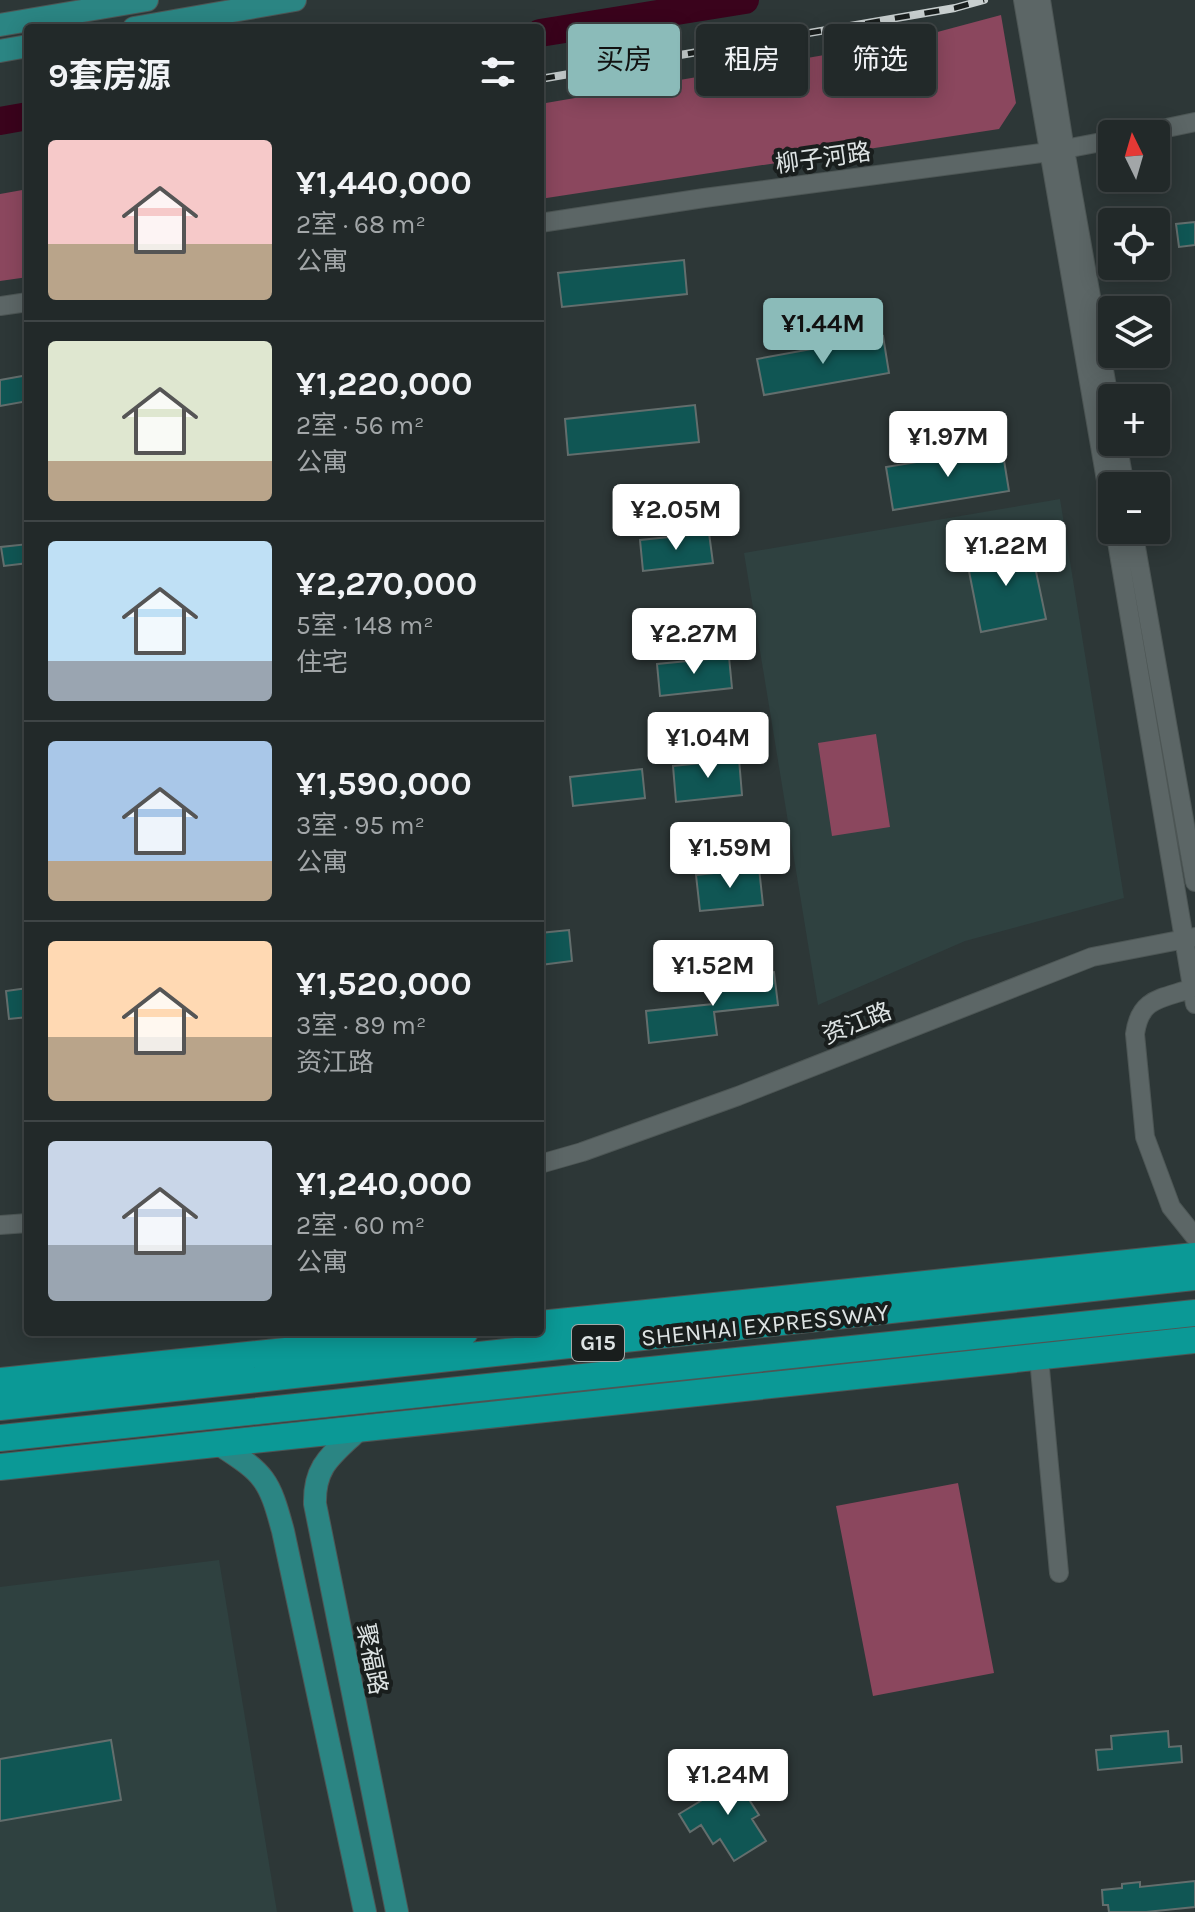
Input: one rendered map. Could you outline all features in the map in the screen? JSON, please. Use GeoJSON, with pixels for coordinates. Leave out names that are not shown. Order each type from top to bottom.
{"type":"FeatureCollection","features":[{"type":"Feature","properties":{"kind":"highway"},"geometry":{"type":"LineString","coordinates":[[544,1324],[1195,1256]]}},
{"type":"Feature","properties":{"kind":"highway","name":"SHENHAI EXPRESSWAY"},"geometry":{"type":"LineString","coordinates":[[0,1407],[1195,1277]]}},
{"type":"Feature","properties":{"kind":"highway","name":"SHENHAI EXPRESSWAY"},"geometry":{"type":"LineString","coordinates":[[0,1438],[1195,1313]]}},
{"type":"Feature","properties":{"kind":"highway"},"geometry":{"type":"LineString","coordinates":[[0,1381],[427,1336]]}},
{"type":"Feature","properties":{"kind":"highway"},"geometry":{"type":"LineString","coordinates":[[0,1467],[1195,1340]]}},
{"type":"Feature","properties":{"kind":"main road"},"geometry":{"type":"LineString","coordinates":[[0,25],[147,0]]}},
{"type":"Feature","properties":{"kind":"main road"},"geometry":{"type":"LineString","coordinates":[[157,24],[295,0]]}},
{"type":"Feature","properties":{"kind":"main road"},"geometry":{"type":"LineString","coordinates":[[0,51],[24,47]]}},
{"type":"Feature","properties":{"kind":"main road","name":"聚福路"},"geometry":{"type":"LineString","coordinates":[[357,1431],[322,1465],[315,1484],[315,1504],[397,1912]]}},
{"type":"Feature","properties":{"kind":"main road"},"geometry":{"type":"LineString","coordinates":[[220,1445],[263,1476],[273,1495],[365,1912]]}},
{"type":"Feature","properties":{"kind":"street"},"geometry":{"type":"LineString","coordinates":[[1023,0],[1106,384]]}},
{"type":"Feature","properties":{"kind":"street"},"geometry":{"type":"LineString","coordinates":[[1041,0],[1057,151],[1106,472]]}},
{"type":"Feature","properties":{"kind":"street"},"geometry":{"type":"LineString","coordinates":[[1170,127],[1195,122]]}},
{"type":"Feature","properties":{"kind":"street","name":"柳子河路"},"geometry":{"type":"LineString","coordinates":[[544,222],[1098,143]]}},
{"type":"Feature","properties":{"kind":"street"},"geometry":{"type":"LineString","coordinates":[[0,306],[24,303]]}},
{"type":"Feature","properties":{"kind":"street"},"geometry":{"type":"LineString","coordinates":[[1118,544],[1191,939],[1194,996],[1142,1009],[1137,1017],[1135,1034],[1145,1137],[1171,1207],[1195,1237]]}},
{"type":"Feature","properties":{"kind":"street"},"geometry":{"type":"LineString","coordinates":[[1135,544],[1195,882]]}},
{"type":"Feature","properties":{"kind":"street","name":"资江路"},"geometry":{"type":"LineString","coordinates":[[544,1163],[738,1096],[1092,957],[1191,939]]}},
{"type":"Feature","properties":{"kind":"street"},"geometry":{"type":"LineString","coordinates":[[0,1225],[24,1223]]}},
{"type":"Feature","properties":{"kind":"street"},"geometry":{"type":"LineString","coordinates":[[1039,1358],[1059,1573]]}},
{"type":"Feature","properties":{"kind":"shaded area"},"geometry":{"type":"Polygon","coordinates":[[[1001,15],[1016,103],[999,129],[544,198],[544,103],[586,96],[680,96],[680,80],[696,77],[696,96],[808,96],[808,58],[824,55],[824,96],[936,96],[936,32],[1001,15]]]}},
{"type":"Feature","properties":{"kind":"shaded area"},"geometry":{"type":"Polygon","coordinates":[[[24,190],[24,278],[0,281],[0,194],[24,190]]]}},
{"type":"Feature","properties":{"kind":"shaded area"},"geometry":{"type":"Polygon","coordinates":[[[1060,499],[1124,898],[965,941],[818,1005],[744,553],[1060,499]]]}},
{"type":"Feature","properties":{"kind":"shaded area"},"geometry":{"type":"Polygon","coordinates":[[[876,734],[890,827],[832,836],[818,743],[876,734]]]}},
{"type":"Feature","properties":{"kind":"shaded area"},"geometry":{"type":"Polygon","coordinates":[[[958,1483],[994,1673],[873,1696],[836,1506],[958,1483]]]}},
{"type":"Feature","properties":{"kind":"shaded area"},"geometry":{"type":"Polygon","coordinates":[[[219,1560],[277,1912],[0,1912],[0,1587],[219,1560]]]}},
{"type":"Feature","properties":{"kind":"building"},"geometry":{"type":"Polygon","coordinates":[[[1195,222],[1195,245],[1179,247],[1176,224],[1195,222]]]}},
{"type":"Feature","properties":{"kind":"building"},"geometry":{"type":"Polygon","coordinates":[[[684,260],[687,294],[562,307],[558,273],[684,260]]]}},
{"type":"Feature","properties":{"kind":"building"},"geometry":{"type":"Polygon","coordinates":[[[883,336],[889,373],[764,395],[757,359],[883,336]]]}},
{"type":"Feature","properties":{"kind":"building"},"geometry":{"type":"Polygon","coordinates":[[[24,376],[24,402],[0,406],[0,380],[24,376]]]}},
{"type":"Feature","properties":{"kind":"building"},"geometry":{"type":"Polygon","coordinates":[[[695,405],[699,442],[568,455],[565,419],[695,405]]]}},
{"type":"Feature","properties":{"kind":"building"},"geometry":{"type":"Polygon","coordinates":[[[1002,448],[1009,491],[893,510],[886,467],[1002,448]]]}},
{"type":"Feature","properties":{"kind":"building"},"geometry":{"type":"Polygon","coordinates":[[[709,533],[713,563],[643,571],[640,540],[709,533]]]}},
{"type":"Feature","properties":{"kind":"building"},"geometry":{"type":"Polygon","coordinates":[[[1030,543],[1046,619],[981,632],[966,556],[1030,543]]]}},
{"type":"Feature","properties":{"kind":"building"},"geometry":{"type":"Polygon","coordinates":[[[24,544],[24,564],[4,566],[1,547],[24,544]]]}},
{"type":"Feature","properties":{"kind":"building"},"geometry":{"type":"Polygon","coordinates":[[[729,657],[732,688],[660,696],[657,664],[729,657]]]}},
{"type":"Feature","properties":{"kind":"building"},"geometry":{"type":"Polygon","coordinates":[[[739,759],[742,795],[676,802],[673,766],[739,759]]]}},
{"type":"Feature","properties":{"kind":"building"},"geometry":{"type":"Polygon","coordinates":[[[642,769],[645,798],[573,806],[570,777],[642,769]]]}},
{"type":"Feature","properties":{"kind":"building"},"geometry":{"type":"Polygon","coordinates":[[[759,868],[763,905],[700,911],[696,875],[759,868]]]}},
{"type":"Feature","properties":{"kind":"building"},"geometry":{"type":"Polygon","coordinates":[[[569,930],[572,961],[544,964],[544,933],[569,930]]]}},
{"type":"Feature","properties":{"kind":"building"},"geometry":{"type":"Polygon","coordinates":[[[774,972],[778,1005],[714,1012],[717,1035],[649,1043],[646,1011],[713,1004],[711,978],[774,972]]]}},
{"type":"Feature","properties":{"kind":"building"},"geometry":{"type":"Polygon","coordinates":[[[24,989],[24,1017],[9,1019],[6,991],[24,989]]]}},
{"type":"Feature","properties":{"kind":"building"},"geometry":{"type":"Polygon","coordinates":[[[1168,1731],[1169,1747],[1181,1746],[1182,1762],[1098,1770],[1096,1750],[1112,1749],[1111,1736],[1168,1731]]]}},
{"type":"Feature","properties":{"kind":"building"},"geometry":{"type":"Polygon","coordinates":[[[111,1740],[121,1800],[0,1821],[0,1759],[111,1740]]]}},
{"type":"Feature","properties":{"kind":"building"},"geometry":{"type":"Polygon","coordinates":[[[747,1773],[759,1791],[748,1798],[759,1815],[752,1819],[766,1841],[734,1861],[720,1839],[713,1844],[701,1825],[690,1832],[679,1814],[747,1773]]]}},
{"type":"Feature","properties":{"kind":"building"},"geometry":{"type":"Polygon","coordinates":[[[1195,1881],[1195,1907],[1109,1912],[1108,1905],[1103,1905],[1102,1890],[1122,1888],[1122,1884],[1140,1882],[1140,1887],[1195,1881]]]}},
{"type":"Feature","properties":{"kind":"waterway"},"geometry":{"type":"LineString","coordinates":[[544,32],[745,0]]}},
{"type":"Feature","properties":{"kind":"waterway"},"geometry":{"type":"LineString","coordinates":[[0,121],[24,117]]}},
{"type":"Feature","properties":{"kind":"railway"},"geometry":{"type":"LineString","coordinates":[[544,78],[955,8],[984,0]]}}]}
